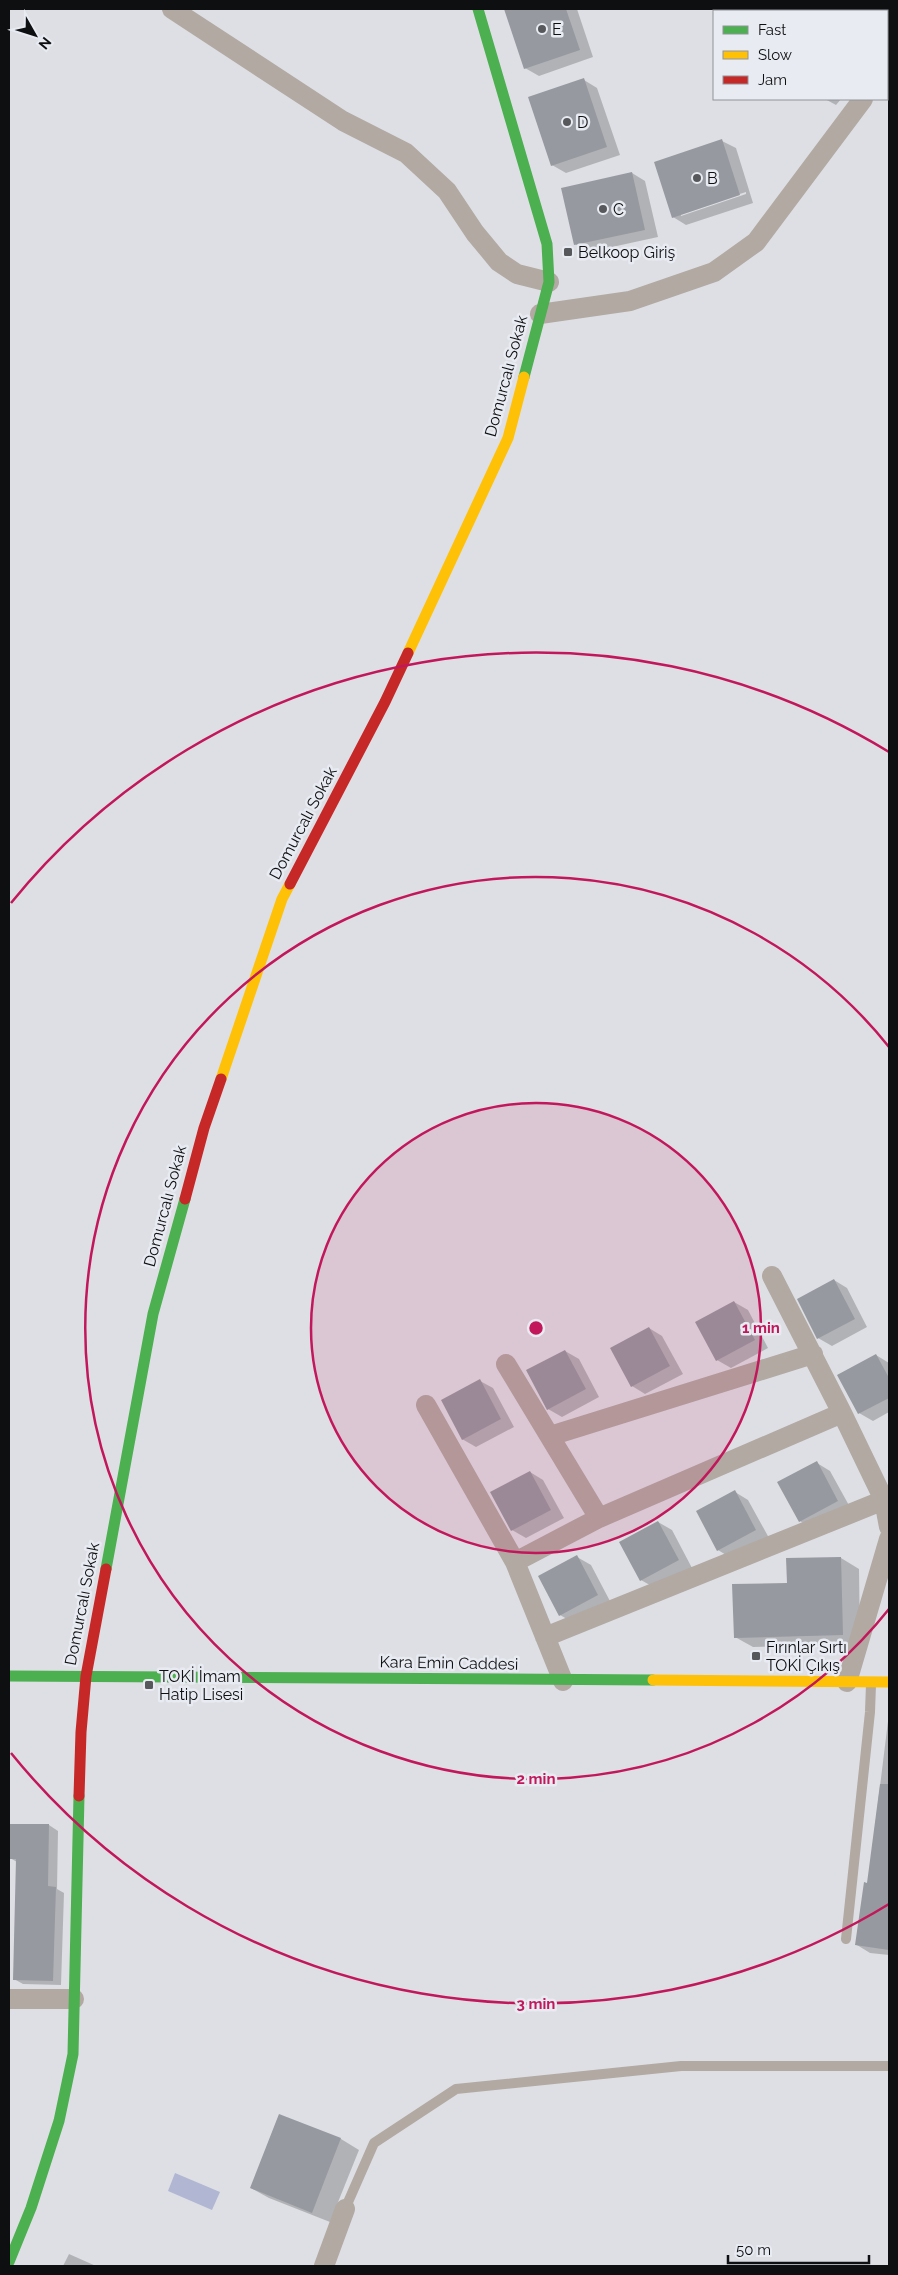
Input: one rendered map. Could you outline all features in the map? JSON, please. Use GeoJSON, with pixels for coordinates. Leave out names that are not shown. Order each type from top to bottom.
{"type":"FeatureCollection","features":[{"type":"Feature","properties":{"kind":"street"},"geometry":{"type":"LineString","coordinates":[[172,9],[343,120],[406,153],[447,191],[474,233],[499,262],[517,274],[548,282]]}},
{"type":"Feature","properties":{"kind":"street","name":"Domurcalı Sokak"},"geometry":{"type":"LineString","coordinates":[[9,2262],[31,2208],[59,2121],[73,2054],[81,1732],[86,1676],[153,1314],[204,1128],[282,900],[385,702],[508,438],[548,282],[547,244],[478,9]]}},
{"type":"Feature","properties":{"kind":"street"},"geometry":{"type":"LineString","coordinates":[[540,314],[630,301],[714,272],[756,242],[863,100]]}},
{"type":"Feature","properties":{"kind":"street"},"geometry":{"type":"LineString","coordinates":[[772,1276],[813,1354],[884,1500],[889,1527]]}},
{"type":"Feature","properties":{"kind":"street"},"geometry":{"type":"LineString","coordinates":[[550,1436],[813,1354]]}},
{"type":"Feature","properties":{"kind":"street"},"geometry":{"type":"LineString","coordinates":[[506,1364],[599,1518]]}},
{"type":"Feature","properties":{"kind":"street"},"geometry":{"type":"LineString","coordinates":[[426,1405],[515,1562],[563,1681]]}},
{"type":"Feature","properties":{"kind":"street"},"geometry":{"type":"LineString","coordinates":[[515,1562],[599,1518],[842,1413]]}},
{"type":"Feature","properties":{"kind":"street"},"geometry":{"type":"LineString","coordinates":[[545,1637],[884,1500]]}},
{"type":"Feature","properties":{"kind":"street"},"geometry":{"type":"LineString","coordinates":[[847,1682],[889,1539]]}},
{"type":"Feature","properties":{"kind":"street","name":"Kara Emin Caddesi"},"geometry":{"type":"LineString","coordinates":[[9,1676],[889,1682]]}},
{"type":"Feature","properties":{"kind":"street"},"geometry":{"type":"LineString","coordinates":[[9,1999],[74,1999]]}},
{"type":"Feature","properties":{"kind":"street"},"geometry":{"type":"LineString","coordinates":[[324,2266],[345,2209]]}},
{"type":"Feature","properties":{"kind":"lane"},"geometry":{"type":"LineString","coordinates":[[846,1939],[870,1712],[871,1682]]}},
{"type":"Feature","properties":{"kind":"lane"},"geometry":{"type":"LineString","coordinates":[[345,2209],[374,2143],[456,2090],[681,2066],[889,2066]]}},
{"type":"Feature","properties":{"kind":"water"},"geometry":{"type":"Polygon","coordinates":[[[175,2173],[220,2192],[212,2210],[168,2191],[175,2173]]]}},
{"type":"Feature","properties":{"kind":"building","name":"E"},"geometry":{"type":"Polygon","coordinates":[[[504,9],[566,9],[580,50],[524,69],[504,9]]]}},
{"type":"Feature","properties":{"kind":"building","name":"D"},"geometry":{"type":"Polygon","coordinates":[[[584,78],[607,147],[551,166],[528,97],[584,78]]]}},
{"type":"Feature","properties":{"kind":"building","name":"B"},"geometry":{"type":"Polygon","coordinates":[[[722,139],[740,195],[672,218],[654,162],[722,139]]]}},
{"type":"Feature","properties":{"kind":"building","name":"C"},"geometry":{"type":"Polygon","coordinates":[[[632,172],[645,230],[574,245],[561,188],[632,172]]]}},
{"type":"Feature","properties":{"kind":"building"},"geometry":{"type":"Polygon","coordinates":[[[834,1279],[855,1319],[817,1339],[797,1299],[834,1279]]]}},
{"type":"Feature","properties":{"kind":"building"},"geometry":{"type":"Polygon","coordinates":[[[734,1301],[755,1340],[716,1361],[695,1322],[734,1301]]]}},
{"type":"Feature","properties":{"kind":"building"},"geometry":{"type":"Polygon","coordinates":[[[649,1327],[670,1366],[631,1387],[610,1348],[649,1327]]]}},
{"type":"Feature","properties":{"kind":"building"},"geometry":{"type":"Polygon","coordinates":[[[565,1350],[586,1389],[547,1410],[526,1370],[565,1350]]]}},
{"type":"Feature","properties":{"kind":"building"},"geometry":{"type":"Polygon","coordinates":[[[876,1354],[889,1378],[889,1398],[858,1414],[837,1375],[876,1354]]]}},
{"type":"Feature","properties":{"kind":"building"},"geometry":{"type":"Polygon","coordinates":[[[480,1379],[501,1419],[462,1440],[441,1400],[480,1379]]]}},
{"type":"Feature","properties":{"kind":"building"},"geometry":{"type":"Polygon","coordinates":[[[817,1461],[838,1501],[799,1522],[777,1482],[817,1461]]]}},
{"type":"Feature","properties":{"kind":"building"},"geometry":{"type":"Polygon","coordinates":[[[530,1471],[551,1510],[511,1531],[490,1492],[530,1471]]]}},
{"type":"Feature","properties":{"kind":"building"},"geometry":{"type":"Polygon","coordinates":[[[735,1490],[756,1530],[717,1551],[696,1511],[735,1490]]]}},
{"type":"Feature","properties":{"kind":"building"},"geometry":{"type":"Polygon","coordinates":[[[658,1521],[679,1560],[640,1581],[619,1542],[658,1521]]]}},
{"type":"Feature","properties":{"kind":"building"},"geometry":{"type":"Polygon","coordinates":[[[577,1555],[598,1595],[559,1616],[538,1576],[577,1555]]]}},
{"type":"Feature","properties":{"kind":"building"},"geometry":{"type":"Polygon","coordinates":[[[841,1557],[843,1635],[734,1638],[732,1584],[787,1583],[786,1558],[841,1557]]]}},
{"type":"Feature","properties":{"kind":"building"},"geometry":{"type":"Polygon","coordinates":[[[880,1784],[889,1784],[889,1950],[855,1945],[864,1882],[867,1883],[880,1784]]]}},
{"type":"Feature","properties":{"kind":"building"},"geometry":{"type":"Polygon","coordinates":[[[9,1824],[49,1824],[48,1886],[56,1887],[53,1981],[13,1980],[16,1859],[9,1859],[9,1824]]]}},
{"type":"Feature","properties":{"kind":"building"},"geometry":{"type":"Polygon","coordinates":[[[279,2114],[341,2138],[312,2213],[250,2188],[279,2114]]]}},
{"type":"Feature","properties":{"kind":"traffic: fast"},"geometry":{"type":"LineString","coordinates":[[478,9],[547,244],[549,282],[524,377]]}},
{"type":"Feature","properties":{"kind":"traffic: fast"},"geometry":{"type":"LineString","coordinates":[[106,1569],[153,1314],[185,1199]]}},
{"type":"Feature","properties":{"kind":"traffic: fast"},"geometry":{"type":"LineString","coordinates":[[9,1676],[653,1680]]}},
{"type":"Feature","properties":{"kind":"traffic: fast"},"geometry":{"type":"LineString","coordinates":[[9,2262],[31,2208],[59,2121],[73,2054],[79,1796]]}},
{"type":"Feature","properties":{"kind":"traffic: slow"},"geometry":{"type":"LineString","coordinates":[[408,653],[508,438],[524,377]]}},
{"type":"Feature","properties":{"kind":"traffic: slow"},"geometry":{"type":"LineString","coordinates":[[221,1079],[282,899],[290,884]]}},
{"type":"Feature","properties":{"kind":"traffic: slow"},"geometry":{"type":"LineString","coordinates":[[653,1680],[889,1682]]}},
{"type":"Feature","properties":{"kind":"traffic: jam"},"geometry":{"type":"LineString","coordinates":[[290,884],[385,702],[408,653]]}},
{"type":"Feature","properties":{"kind":"traffic: jam"},"geometry":{"type":"LineString","coordinates":[[185,1199],[204,1128],[221,1079]]}},
{"type":"Feature","properties":{"kind":"traffic: jam"},"geometry":{"type":"LineString","coordinates":[[79,1796],[81,1732],[86,1676],[106,1569]]}},
{"type":"Feature","properties":{"kind":"place","name":"E"},"geometry":{"type":"Point","coordinates":[542,29]}},
{"type":"Feature","properties":{"kind":"place","name":"D"},"geometry":{"type":"Point","coordinates":[567,122]}},
{"type":"Feature","properties":{"kind":"place","name":"B"},"geometry":{"type":"Point","coordinates":[697,178]}},
{"type":"Feature","properties":{"kind":"place","name":"C"},"geometry":{"type":"Point","coordinates":[603,209]}},
{"type":"Feature","properties":{"kind":"place","name":"Belkoop Giriş"},"geometry":{"type":"Point","coordinates":[568,252]}},
{"type":"Feature","properties":{"kind":"place","name":"Fırınlar Sırtı TOKİ Çıkış"},"geometry":{"type":"Point","coordinates":[756,1656]}},
{"type":"Feature","properties":{"kind":"place","name":"TOKİ İmam Hatip Lisesi"},"geometry":{"type":"Point","coordinates":[149,1685]}}]}
